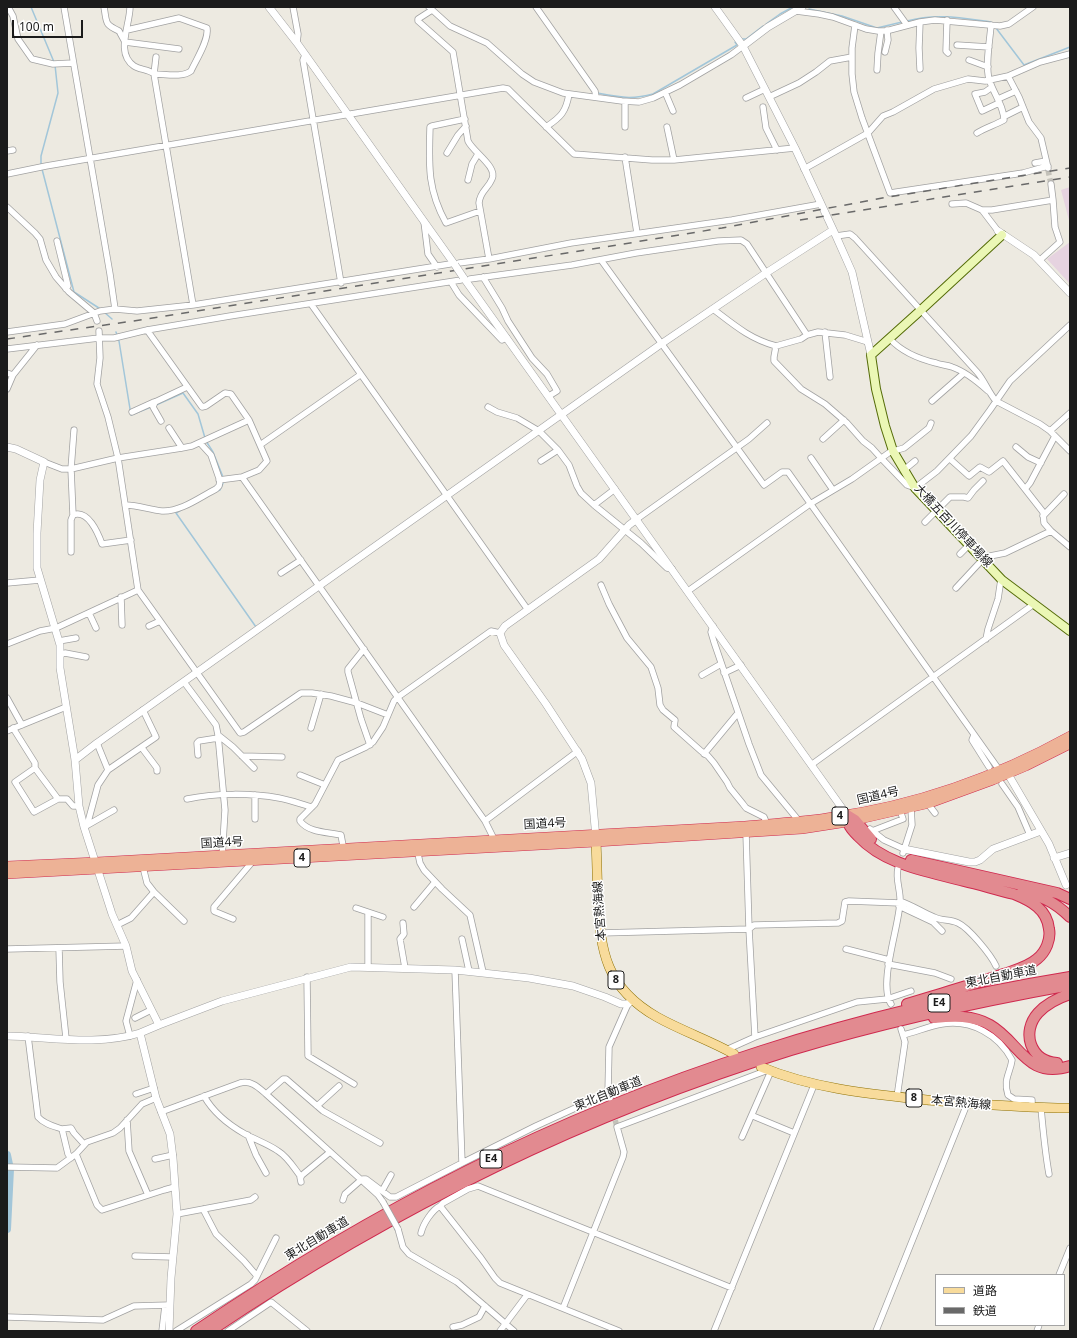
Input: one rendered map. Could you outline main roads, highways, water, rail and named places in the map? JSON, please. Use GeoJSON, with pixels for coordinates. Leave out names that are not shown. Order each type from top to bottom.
{"type":"FeatureCollection","features":[{"type":"Feature","properties":{"kind":"highway","name":"国道4号"},"geometry":{"type":"LineString","coordinates":[[417,848],[494,839],[596,838],[798,821],[850,819],[1004,772],[1070,736]]}},
{"type":"Feature","properties":{"kind":"highway","name":"国道4号"},"geometry":{"type":"LineString","coordinates":[[7,874],[77,870],[97,866],[344,852],[596,838],[746,833],[802,829],[928,804],[1070,744]]}},
{"type":"Feature","properties":{"kind":"highway"},"geometry":{"type":"LineString","coordinates":[[850,819],[882,848],[904,858],[1057,892],[1070,899]]}},
{"type":"Feature","properties":{"kind":"highway"},"geometry":{"type":"LineString","coordinates":[[812,1040],[851,1021],[1018,969],[1033,962],[1043,953],[1047,946],[1050,931],[1049,924],[1039,907],[1026,898],[902,864],[880,854],[870,847],[854,832],[850,819]]}},
{"type":"Feature","properties":{"kind":"highway","name":"国道4号"},"geometry":{"type":"LineString","coordinates":[[7,866],[143,867],[222,859],[252,861],[344,852]]}},
{"type":"Feature","properties":{"kind":"highway"},"geometry":{"type":"LineString","coordinates":[[1043,890],[1070,910]]}},
{"type":"Feature","properties":{"kind":"highway"},"geometry":{"type":"LineString","coordinates":[[1014,894],[1028,893],[1042,898],[1058,906],[1070,917]]}},
{"type":"Feature","properties":{"kind":"highway","name":"東北自動車道"},"geometry":{"type":"LineString","coordinates":[[210,1331],[286,1281],[435,1196],[499,1164],[575,1130],[718,1074],[890,1014],[945,1001],[1070,977]]}},
{"type":"Feature","properties":{"kind":"highway","name":"東北自動車道"},"geometry":{"type":"LineString","coordinates":[[196,1331],[270,1282],[353,1232],[490,1159],[572,1122],[672,1082],[756,1053],[978,1002],[1070,985]]}},
{"type":"Feature","properties":{"kind":"highway"},"geometry":{"type":"LineString","coordinates":[[1070,994],[1057,999],[1039,1012],[1033,1021],[1029,1035],[1031,1046],[1043,1060],[1058,1063],[1070,1060]]}},
{"type":"Feature","properties":{"kind":"highway"},"geometry":{"type":"LineString","coordinates":[[812,1040],[945,1017],[964,1017],[983,1022],[995,1028],[1021,1055],[1037,1065],[1053,1068],[1070,1066]]}},
{"type":"Feature","properties":{"kind":"main road","name":"大橋五百川停車場線"},"geometry":{"type":"LineString","coordinates":[[1000,233],[921,310],[890,339],[870,355],[876,389],[893,451],[915,488],[1001,579],[1070,632]]}},
{"type":"Feature","properties":{"kind":"main road","name":"本宮熱海線"},"geometry":{"type":"LineString","coordinates":[[596,838],[600,932],[603,953],[611,972],[630,1002],[643,1008],[658,1018],[730,1052]]}},
{"type":"Feature","properties":{"kind":"main road","name":"本宮熱海線"},"geometry":{"type":"LineString","coordinates":[[766,1070],[814,1085],[897,1097],[1007,1107],[1070,1108]]}},
{"type":"Feature","properties":{"kind":"waterway"},"geometry":{"type":"LineString","coordinates":[[31,7],[54,62]]}},
{"type":"Feature","properties":{"kind":"waterway"},"geometry":{"type":"LineString","coordinates":[[766,24],[793,7]]}},
{"type":"Feature","properties":{"kind":"waterway"},"geometry":{"type":"LineString","coordinates":[[809,9],[842,16],[877,28],[902,22]]}},
{"type":"Feature","properties":{"kind":"waterway"},"geometry":{"type":"LineString","coordinates":[[907,21],[929,17],[949,17],[991,22],[992,24]]}},
{"type":"Feature","properties":{"kind":"waterway"},"geometry":{"type":"LineString","coordinates":[[741,39],[746,39],[763,26]]}},
{"type":"Feature","properties":{"kind":"waterway"},"geometry":{"type":"LineString","coordinates":[[996,28],[1024,65],[1070,47]]}},
{"type":"Feature","properties":{"kind":"waterway"},"geometry":{"type":"LineString","coordinates":[[597,93],[618,97],[638,97],[653,94],[737,45],[735,42]]}},
{"type":"Feature","properties":{"kind":"waterway"},"geometry":{"type":"LineString","coordinates":[[41,165],[41,156],[58,93],[55,65]]}},
{"type":"Feature","properties":{"kind":"waterway"},"geometry":{"type":"LineString","coordinates":[[42,169],[74,292],[102,310]]}},
{"type":"Feature","properties":{"kind":"waterway"},"geometry":{"type":"LineString","coordinates":[[104,312],[112,319]]}},
{"type":"Feature","properties":{"kind":"waterway"},"geometry":{"type":"LineString","coordinates":[[116,332],[119,341],[131,415],[151,407]]}},
{"type":"Feature","properties":{"kind":"waterway"},"geometry":{"type":"LineString","coordinates":[[156,405],[183,393],[198,414],[205,438]]}},
{"type":"Feature","properties":{"kind":"waterway"},"geometry":{"type":"LineString","coordinates":[[206,441],[213,452],[223,477]]}},
{"type":"Feature","properties":{"kind":"waterway"},"geometry":{"type":"LineString","coordinates":[[217,491],[220,490],[224,481]]}},
{"type":"Feature","properties":{"kind":"waterway"},"geometry":{"type":"LineString","coordinates":[[181,510],[176,513],[256,627]]}},
{"type":"Feature","properties":{"kind":"waterway"},"geometry":{"type":"LineString","coordinates":[[7,1155],[10,1169],[7,1229]]}},
{"type":"Feature","properties":{"kind":"tunnel"},"geometry":{"type":"LineString","coordinates":[[1048,170],[1051,184]]}},
{"type":"Feature","properties":{"kind":"tunnel"},"geometry":{"type":"LineString","coordinates":[[613,1112],[617,1127]]}},
{"type":"Feature","properties":{"kind":"railway"},"geometry":{"type":"LineString","coordinates":[[7,339],[140,320],[617,245],[722,228],[888,197],[1070,168]]}},
{"type":"Feature","properties":{"kind":"railway"},"geometry":{"type":"LineString","coordinates":[[800,220],[1070,177]]}}]}
